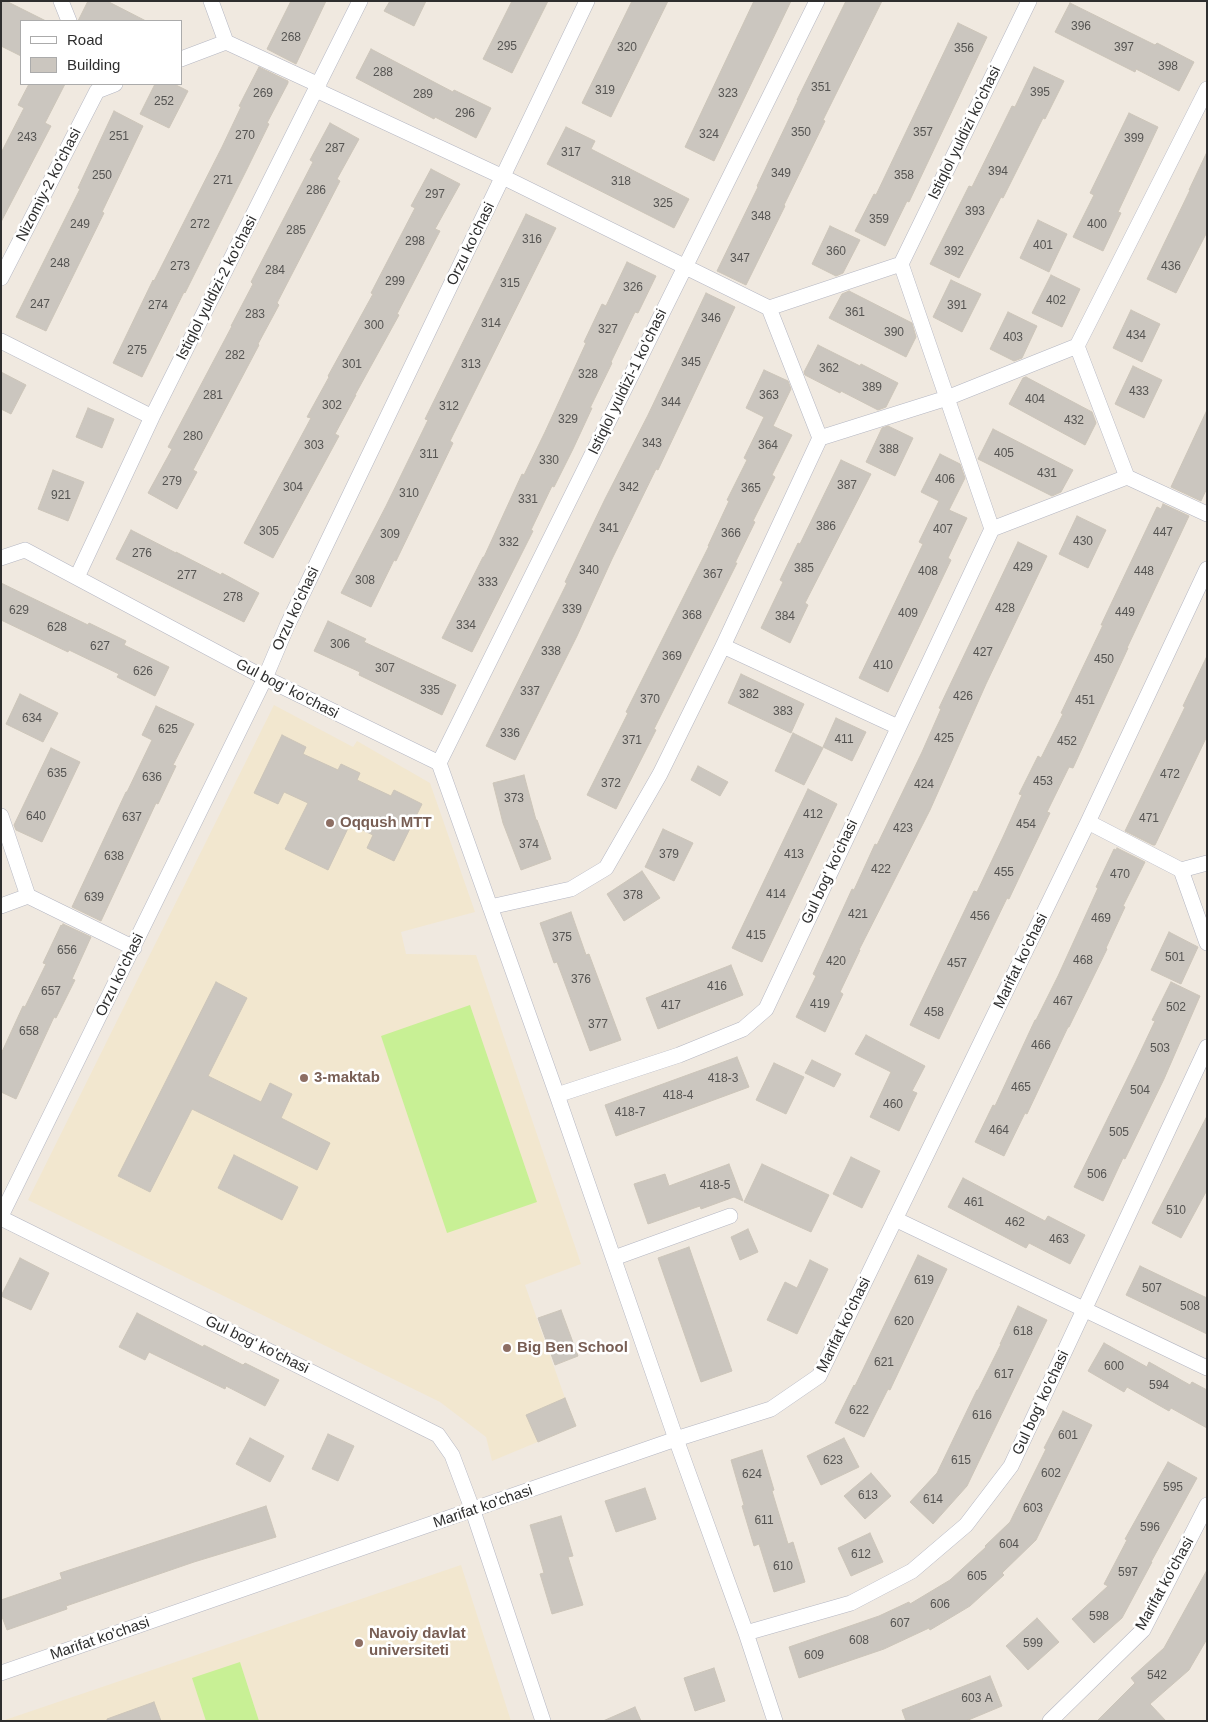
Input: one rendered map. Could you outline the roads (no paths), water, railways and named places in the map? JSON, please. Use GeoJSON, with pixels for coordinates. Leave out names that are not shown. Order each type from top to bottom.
{"type":"FeatureCollection","features":[{"type":"Feature","properties":{"kind":"street"},"geometry":{"type":"LineString","coordinates":[[61,1],[69,20]]}},
{"type":"Feature","properties":{"kind":"street"},"geometry":{"type":"LineString","coordinates":[[211,1],[226,42],[770,308],[820,438],[723,646],[660,774],[606,868],[571,889],[490,907]]}},
{"type":"Feature","properties":{"kind":"street","name":"Istiqlol yuldizi-2 ko'chasi"},"geometry":{"type":"LineString","coordinates":[[77,577],[152,417],[360,1]]}},
{"type":"Feature","properties":{"kind":"street","name":"Orzu ko'chasi"},"geometry":{"type":"LineString","coordinates":[[1,1217],[265,678],[287,626],[587,1]]}},
{"type":"Feature","properties":{"kind":"street","name":"Istiqlol yuldizi-1 ko'chasi"},"geometry":{"type":"LineString","coordinates":[[439,764],[817,1]]}},
{"type":"Feature","properties":{"kind":"street","name":"Istiqlol yuldizi ko'chasi"},"geometry":{"type":"LineString","coordinates":[[901,264],[1029,1]]}},
{"type":"Feature","properties":{"kind":"street"},"geometry":{"type":"LineString","coordinates":[[182,59],[226,42]]}},
{"type":"Feature","properties":{"kind":"street"},"geometry":{"type":"LineString","coordinates":[[95,87],[108,85]]}},
{"type":"Feature","properties":{"kind":"street","name":"Nizomiy-2 ko'chasi"},"geometry":{"type":"LineString","coordinates":[[1,278],[95,87]]}},
{"type":"Feature","properties":{"kind":"street"},"geometry":{"type":"LineString","coordinates":[[820,438],[947,398],[1077,346],[1207,89]]}},
{"type":"Feature","properties":{"kind":"street"},"geometry":{"type":"LineString","coordinates":[[770,308],[901,264],[992,529],[1127,477]]}},
{"type":"Feature","properties":{"kind":"street"},"geometry":{"type":"LineString","coordinates":[[1,340],[152,417]]}},
{"type":"Feature","properties":{"kind":"street"},"geometry":{"type":"LineString","coordinates":[[1077,346],[1127,477],[1207,514]]}},
{"type":"Feature","properties":{"kind":"street","name":"Gul bog' ko'chasi"},"geometry":{"type":"LineString","coordinates":[[557,1095],[678,1055],[743,1029],[766,1008],[992,529]]}},
{"type":"Feature","properties":{"kind":"street","name":"Gul bog' ko'chasi"},"geometry":{"type":"LineString","coordinates":[[1,558],[25,550],[265,678],[439,764]]}},
{"type":"Feature","properties":{"kind":"street","name":"Marifat ko'chasi"},"geometry":{"type":"LineString","coordinates":[[1,1673],[771,1409],[819,1376],[1088,822],[1207,569]]}},
{"type":"Feature","properties":{"kind":"street"},"geometry":{"type":"LineString","coordinates":[[723,646],[898,727]]}},
{"type":"Feature","properties":{"kind":"street"},"geometry":{"type":"LineString","coordinates":[[439,764],[557,1095],[676,1440],[746,1632],[775,1721]]}},
{"type":"Feature","properties":{"kind":"street"},"geometry":{"type":"LineString","coordinates":[[1,816],[28,896],[134,948]]}},
{"type":"Feature","properties":{"kind":"street"},"geometry":{"type":"LineString","coordinates":[[1088,822],[1182,870],[1207,863]]}},
{"type":"Feature","properties":{"kind":"street"},"geometry":{"type":"LineString","coordinates":[[1182,870],[1207,943]]}},
{"type":"Feature","properties":{"kind":"street"},"geometry":{"type":"LineString","coordinates":[[1,906],[28,896]]}},
{"type":"Feature","properties":{"kind":"street","name":"Gul bog' ko'chasi"},"geometry":{"type":"LineString","coordinates":[[746,1632],[851,1604],[912,1571],[966,1524],[1010,1466],[1207,1047]]}},
{"type":"Feature","properties":{"kind":"street"},"geometry":{"type":"LineString","coordinates":[[614,1258],[730,1216]]}},
{"type":"Feature","properties":{"kind":"street","name":"Gul bog' ko'chasi"},"geometry":{"type":"LineString","coordinates":[[1,1217],[438,1435],[452,1454],[473,1511],[543,1721]]}},
{"type":"Feature","properties":{"kind":"street"},"geometry":{"type":"LineString","coordinates":[[895,1219],[1207,1368]]}},
{"type":"Feature","properties":{"kind":"street","name":"Marifat ko'chasi"},"geometry":{"type":"LineString","coordinates":[[1050,1721],[1143,1630],[1207,1505]]}},
{"type":"Feature","properties":{"kind":"place","name":"Oqqush MTT"},"geometry":{"type":"Point","coordinates":[330,823]}},
{"type":"Feature","properties":{"kind":"place","name":"3-maktab"},"geometry":{"type":"Point","coordinates":[304,1078]}},
{"type":"Feature","properties":{"kind":"place","name":"Big Ben School"},"geometry":{"type":"Point","coordinates":[507,1348]}},
{"type":"Feature","properties":{"kind":"place","name":"Navoiy davlat universiteti"},"geometry":{"type":"Point","coordinates":[359,1643]}}]}
